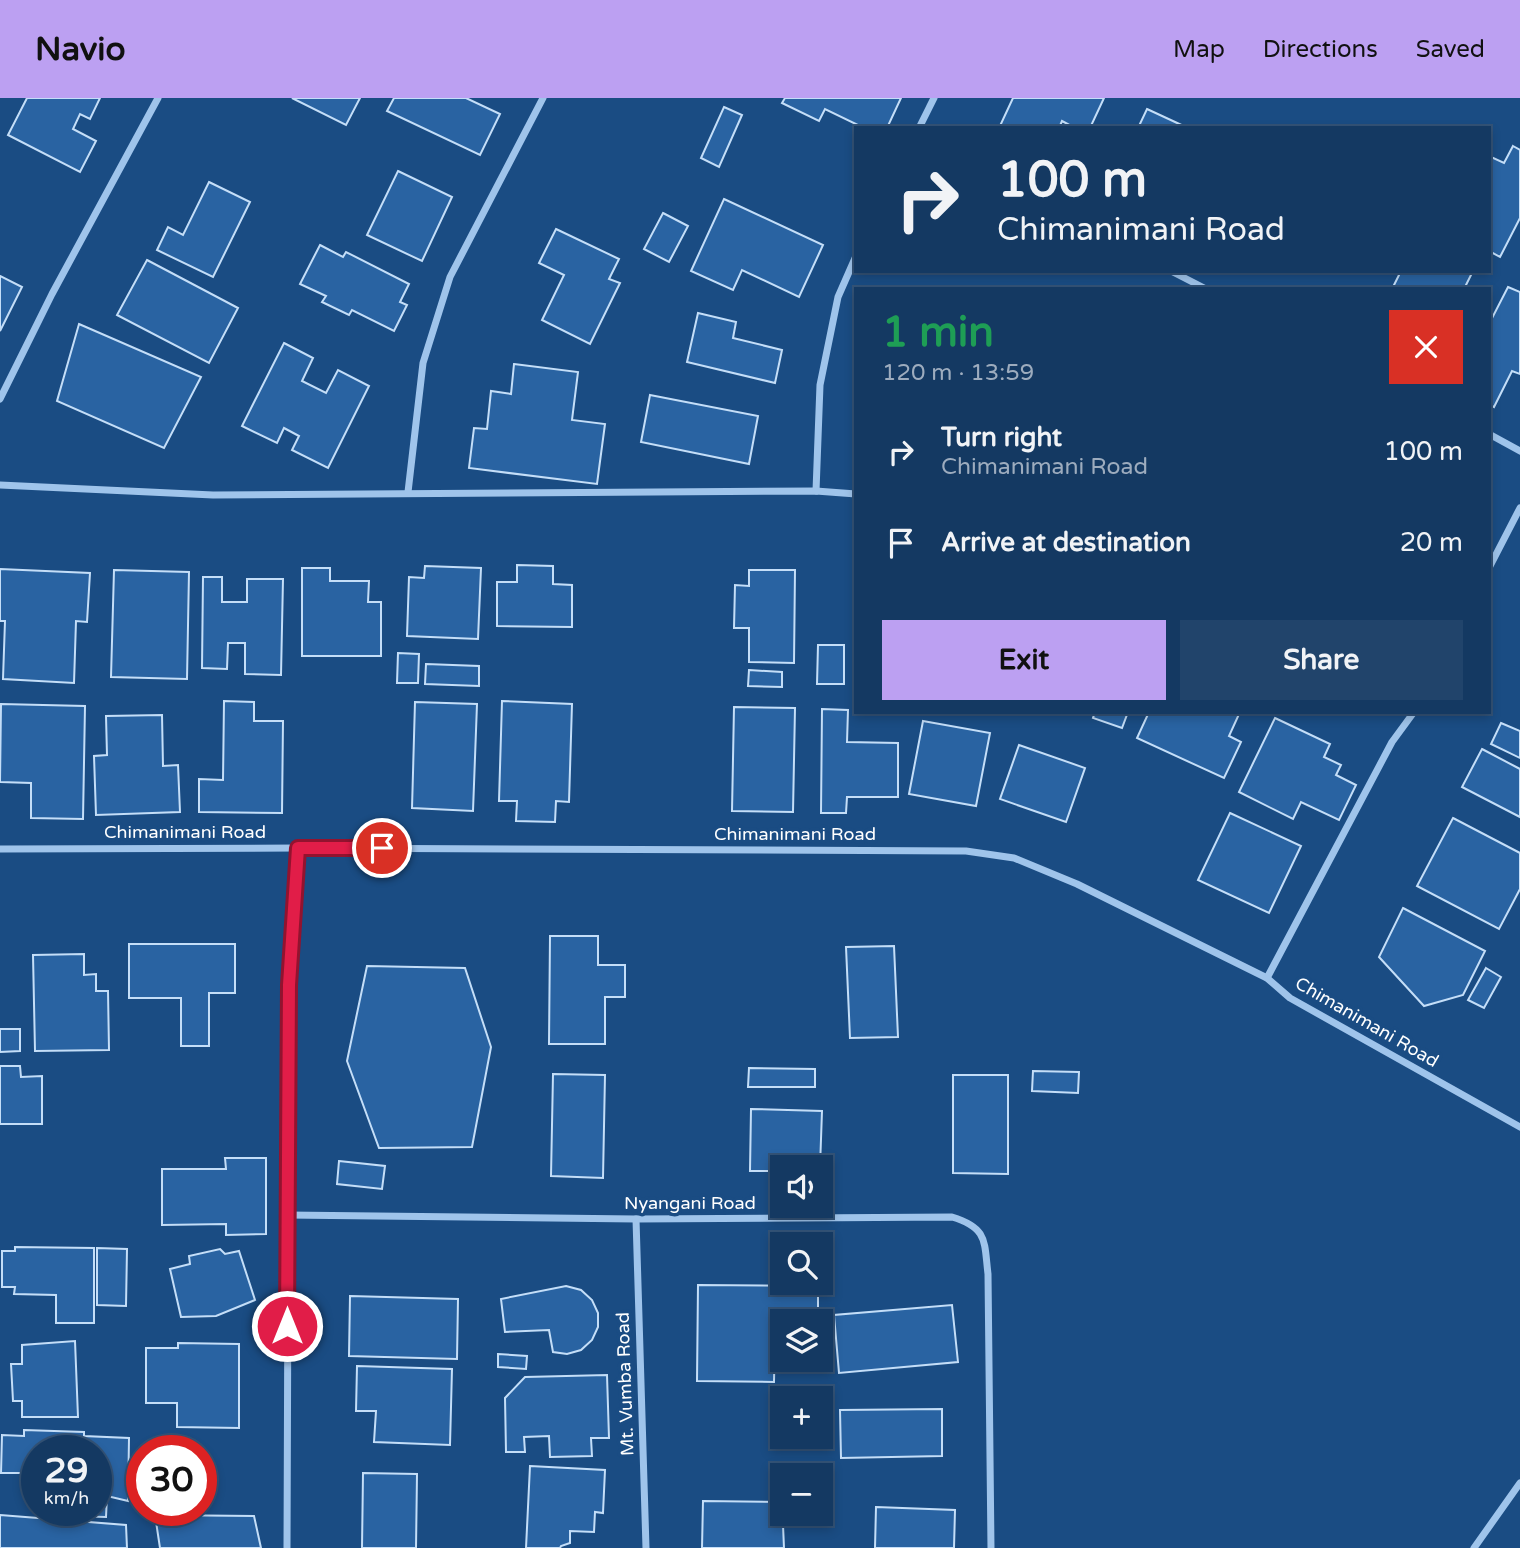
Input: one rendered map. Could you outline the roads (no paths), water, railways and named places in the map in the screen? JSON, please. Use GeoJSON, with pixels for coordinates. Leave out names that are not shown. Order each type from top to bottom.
{"type":"FeatureCollection","features":[{"type":"Feature","properties":{"kind":"street"},"geometry":{"type":"LineString","coordinates":[[0,399],[52,294],[158,98]]}},
{"type":"Feature","properties":{"kind":"street"},"geometry":{"type":"LineString","coordinates":[[408,492],[423,363],[450,277],[543,98]]}},
{"type":"Feature","properties":{"kind":"street"},"geometry":{"type":"LineString","coordinates":[[920,126],[934,98]]}},
{"type":"Feature","properties":{"kind":"street"},"geometry":{"type":"LineString","coordinates":[[816,491],[820,385],[838,297],[854,261]]}},
{"type":"Feature","properties":{"kind":"street"},"geometry":{"type":"LineString","coordinates":[[1175,273],[1202,287]]}},
{"type":"Feature","properties":{"kind":"street"},"geometry":{"type":"LineString","coordinates":[[1491,435],[1520,451]]}},
{"type":"Feature","properties":{"kind":"street"},"geometry":{"type":"LineString","coordinates":[[0,485],[213,495],[816,491],[854,494]]}},
{"type":"Feature","properties":{"kind":"street"},"geometry":{"type":"LineString","coordinates":[[1491,564],[1520,508]]}},
{"type":"Feature","properties":{"kind":"street"},"geometry":{"type":"LineString","coordinates":[[1267,978],[1392,742],[1413,714]]}},
{"type":"Feature","properties":{"kind":"street"},"geometry":{"type":"LineString","coordinates":[[287,1548],[289,985],[298,848]]}},
{"type":"Feature","properties":{"kind":"street","name":"Chimanimani Road"},"geometry":{"type":"LineString","coordinates":[[0,849],[966,851],[1014,858],[1077,884],[1267,978],[1290,998],[1520,1127]]}},
{"type":"Feature","properties":{"kind":"street","name":"Nyangani Road"},"geometry":{"type":"LineString","coordinates":[[287,1215],[636,1219],[952,1217],[977,1227],[983,1235],[988,1275],[991,1548]]}},
{"type":"Feature","properties":{"kind":"street","name":"Mt. Vumba Road"},"geometry":{"type":"LineString","coordinates":[[636,1219],[646,1548]]}},
{"type":"Feature","properties":{"kind":"street"},"geometry":{"type":"LineString","coordinates":[[1474,1548],[1517,1494],[1520,1483]]}}]}
